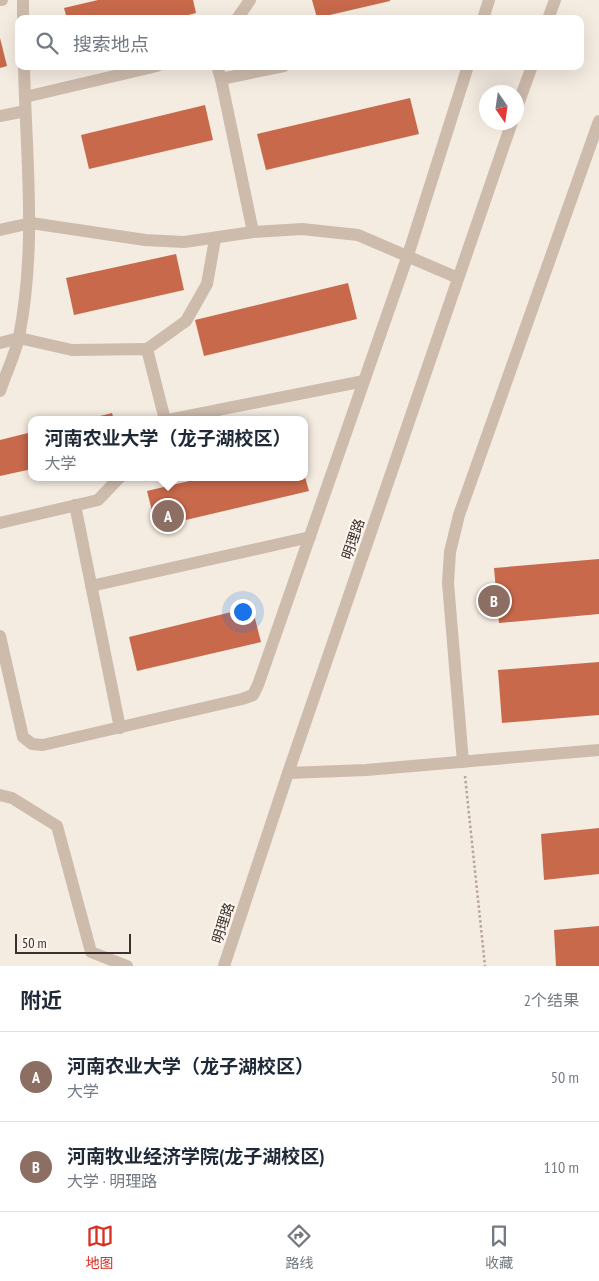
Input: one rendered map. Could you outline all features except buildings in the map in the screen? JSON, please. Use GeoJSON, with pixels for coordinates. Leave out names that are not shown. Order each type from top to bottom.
{"type":"FeatureCollection","features":[{"type":"Feature","properties":{"kind":"street"},"geometry":{"type":"LineString","coordinates":[[23,0],[23,15]]}},
{"type":"Feature","properties":{"kind":"street"},"geometry":{"type":"LineString","coordinates":[[240,15],[250,0]]}},
{"type":"Feature","properties":{"kind":"street"},"geometry":{"type":"LineString","coordinates":[[484,15],[489,0]]}},
{"type":"Feature","properties":{"kind":"street"},"geometry":{"type":"LineString","coordinates":[[549,15],[555,0]]}},
{"type":"Feature","properties":{"kind":"street"},"geometry":{"type":"LineString","coordinates":[[0,391],[19,338],[29,271],[31,223],[24,70]]}},
{"type":"Feature","properties":{"kind":"street"},"geometry":{"type":"LineString","coordinates":[[25,97],[141,70]]}},
{"type":"Feature","properties":{"kind":"street"},"geometry":{"type":"LineString","coordinates":[[218,70],[253,232]]}},
{"type":"Feature","properties":{"kind":"street"},"geometry":{"type":"LineString","coordinates":[[221,79],[265,70]]}},
{"type":"Feature","properties":{"kind":"street"},"geometry":{"type":"LineString","coordinates":[[0,636],[23,737],[32,744],[43,746],[242,700],[253,695],[258,686],[408,255],[467,70]]}},
{"type":"Feature","properties":{"kind":"street"},"geometry":{"type":"LineString","coordinates":[[524,88],[531,70]]}},
{"type":"Feature","properties":{"kind":"street"},"geometry":{"type":"LineString","coordinates":[[0,116],[25,111]]}},
{"type":"Feature","properties":{"kind":"street"},"geometry":{"type":"LineString","coordinates":[[463,762],[448,583],[450,552],[459,515],[599,121]]}},
{"type":"Feature","properties":{"kind":"street","name":"明理路"},"geometry":{"type":"LineString","coordinates":[[224,966],[288,773],[509,130]]}},
{"type":"Feature","properties":{"kind":"street"},"geometry":{"type":"LineString","coordinates":[[0,230],[31,223],[145,240],[184,242],[253,232],[302,229],[358,235],[458,278]]}},
{"type":"Feature","properties":{"kind":"street"},"geometry":{"type":"LineString","coordinates":[[0,342],[19,338],[72,350],[148,349],[186,321],[207,284],[215,239]]}},
{"type":"Feature","properties":{"kind":"street"},"geometry":{"type":"LineString","coordinates":[[148,349],[166,416]]}},
{"type":"Feature","properties":{"kind":"street"},"geometry":{"type":"LineString","coordinates":[[187,416],[364,381]]}},
{"type":"Feature","properties":{"kind":"street"},"geometry":{"type":"LineString","coordinates":[[0,523],[98,500],[116,481]]}},
{"type":"Feature","properties":{"kind":"street"},"geometry":{"type":"LineString","coordinates":[[75,505],[120,728]]}},
{"type":"Feature","properties":{"kind":"street"},"geometry":{"type":"LineString","coordinates":[[91,586],[310,537]]}},
{"type":"Feature","properties":{"kind":"street"},"geometry":{"type":"LineString","coordinates":[[288,773],[366,770],[599,750]]}},
{"type":"Feature","properties":{"kind":"street"},"geometry":{"type":"LineString","coordinates":[[0,795],[12,798],[57,826],[91,952],[127,966]]}},
{"type":"Feature","properties":{"kind":"path"},"geometry":{"type":"LineString","coordinates":[[463,762],[484,966]]}},
{"type":"Feature","properties":{"kind":"place","name":"河南农业大学（龙子湖校区）"},"geometry":{"type":"Point","coordinates":[168,516]}},
{"type":"Feature","properties":{"kind":"place","name":"河南牧业经济学院(龙子湖校区)"},"geometry":{"type":"Point","coordinates":[494,601]}}]}
